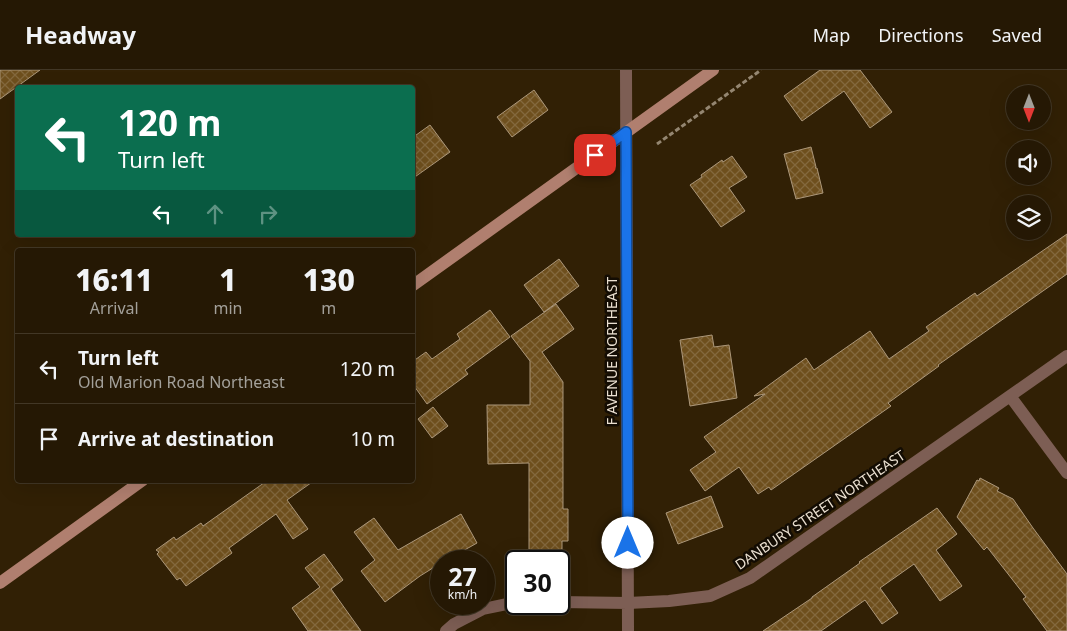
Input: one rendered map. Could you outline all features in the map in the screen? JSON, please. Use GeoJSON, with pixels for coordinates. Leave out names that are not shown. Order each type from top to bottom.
{"type":"FeatureCollection","features":[{"type":"Feature","properties":{"kind":"main road"},"geometry":{"type":"LineString","coordinates":[[415,284],[713,70]]}},
{"type":"Feature","properties":{"kind":"main road"},"geometry":{"type":"LineString","coordinates":[[0,583],[139,483]]}},
{"type":"Feature","properties":{"kind":"street","name":"F AVENUE NORTHEAST"},"geometry":{"type":"LineString","coordinates":[[626,70],[628,631]]}},
{"type":"Feature","properties":{"kind":"street","name":"DANBURY STREET NORTHEAST"},"geometry":{"type":"LineString","coordinates":[[570,602],[628,603],[670,601],[710,596],[750,578],[1067,356]]}},
{"type":"Feature","properties":{"kind":"street"},"geometry":{"type":"LineString","coordinates":[[1010,396],[1067,473]]}},
{"type":"Feature","properties":{"kind":"street"},"geometry":{"type":"LineString","coordinates":[[446,631],[454,624],[483,609],[505,604]]}},
{"type":"Feature","properties":{"kind":"path"},"geometry":{"type":"LineString","coordinates":[[657,144],[761,70]]}},
{"type":"Feature","properties":{"kind":"building"},"geometry":{"type":"Polygon","coordinates":[[[0,70],[40,70],[19,85],[15,85],[15,88],[0,99],[0,70]]]}},
{"type":"Feature","properties":{"kind":"building"},"geometry":{"type":"Polygon","coordinates":[[[820,70],[860,70],[892,112],[870,128],[844,91],[802,121],[784,96],[820,70]]]}},
{"type":"Feature","properties":{"kind":"building"},"geometry":{"type":"Polygon","coordinates":[[[534,90],[548,110],[512,137],[497,117],[534,90]]]}},
{"type":"Feature","properties":{"kind":"building"},"geometry":{"type":"Polygon","coordinates":[[[430,125],[450,152],[415,177],[415,136],[430,125]]]}},
{"type":"Feature","properties":{"kind":"building"},"geometry":{"type":"Polygon","coordinates":[[[811,147],[823,193],[796,199],[784,154],[811,147]]]}},
{"type":"Feature","properties":{"kind":"building"},"geometry":{"type":"Polygon","coordinates":[[[732,156],[747,177],[729,188],[745,211],[721,227],[690,185],[722,160],[723,162],[732,156]]]}},
{"type":"Feature","properties":{"kind":"building"},"geometry":{"type":"Polygon","coordinates":[[[1067,234],[1067,274],[938,365],[888,403],[891,406],[771,490],[769,487],[758,494],[739,467],[705,491],[690,470],[716,452],[704,437],[765,394],[754,396],[806,358],[814,370],[870,331],[889,359],[929,331],[926,327],[975,293],[977,296],[1067,234]]]}},
{"type":"Feature","properties":{"kind":"building"},"geometry":{"type":"Polygon","coordinates":[[[559,259],[579,286],[544,312],[524,285],[559,259]]]}},
{"type":"Feature","properties":{"kind":"building"},"geometry":{"type":"Polygon","coordinates":[[[556,304],[574,329],[542,352],[563,382],[563,509],[568,509],[568,541],[562,541],[562,550],[529,550],[529,463],[488,464],[487,405],[530,405],[530,361],[511,336],[556,304]]]}},
{"type":"Feature","properties":{"kind":"building"},"geometry":{"type":"Polygon","coordinates":[[[490,310],[510,337],[465,370],[468,374],[427,404],[415,387],[415,360],[426,352],[432,359],[460,339],[457,334],[490,310]]]}},
{"type":"Feature","properties":{"kind":"building"},"geometry":{"type":"Polygon","coordinates":[[[712,335],[714,347],[729,345],[737,398],[690,406],[680,340],[712,335]]]}},
{"type":"Feature","properties":{"kind":"building"},"geometry":{"type":"Polygon","coordinates":[[[433,407],[448,426],[432,438],[418,419],[433,407]]]}},
{"type":"Feature","properties":{"kind":"building"},"geometry":{"type":"Polygon","coordinates":[[[980,478],[999,488],[997,491],[1013,499],[1067,574],[1067,631],[1047,631],[1023,599],[1026,597],[987,547],[984,550],[957,517],[977,480],[979,481],[980,478]]]}},
{"type":"Feature","properties":{"kind":"building"},"geometry":{"type":"Polygon","coordinates":[[[264,483],[311,483],[287,500],[308,529],[293,539],[276,514],[229,548],[232,553],[186,586],[180,578],[177,580],[156,550],[174,537],[176,540],[201,523],[203,526],[264,483]]]}},
{"type":"Feature","properties":{"kind":"building"},"geometry":{"type":"Polygon","coordinates":[[[711,496],[723,527],[678,544],[666,513],[711,496]]]}},
{"type":"Feature","properties":{"kind":"building"},"geometry":{"type":"Polygon","coordinates":[[[937,508],[957,534],[936,550],[962,586],[940,601],[914,564],[880,588],[898,613],[882,624],[865,600],[821,631],[763,631],[812,598],[859,562],[937,508]]]}},
{"type":"Feature","properties":{"kind":"building"},"geometry":{"type":"Polygon","coordinates":[[[461,514],[477,543],[465,550],[430,550],[430,570],[385,602],[361,571],[375,560],[354,532],[374,518],[398,550],[461,514]]]}},
{"type":"Feature","properties":{"kind":"building"},"geometry":{"type":"Polygon","coordinates":[[[324,554],[343,580],[331,589],[361,631],[308,631],[292,608],[320,587],[305,568],[324,554]]]}},
{"type":"Feature","properties":{"kind":"route"},"geometry":{"type":"LineString","coordinates":[[595,155],[626,132],[628,543]]}}]}
